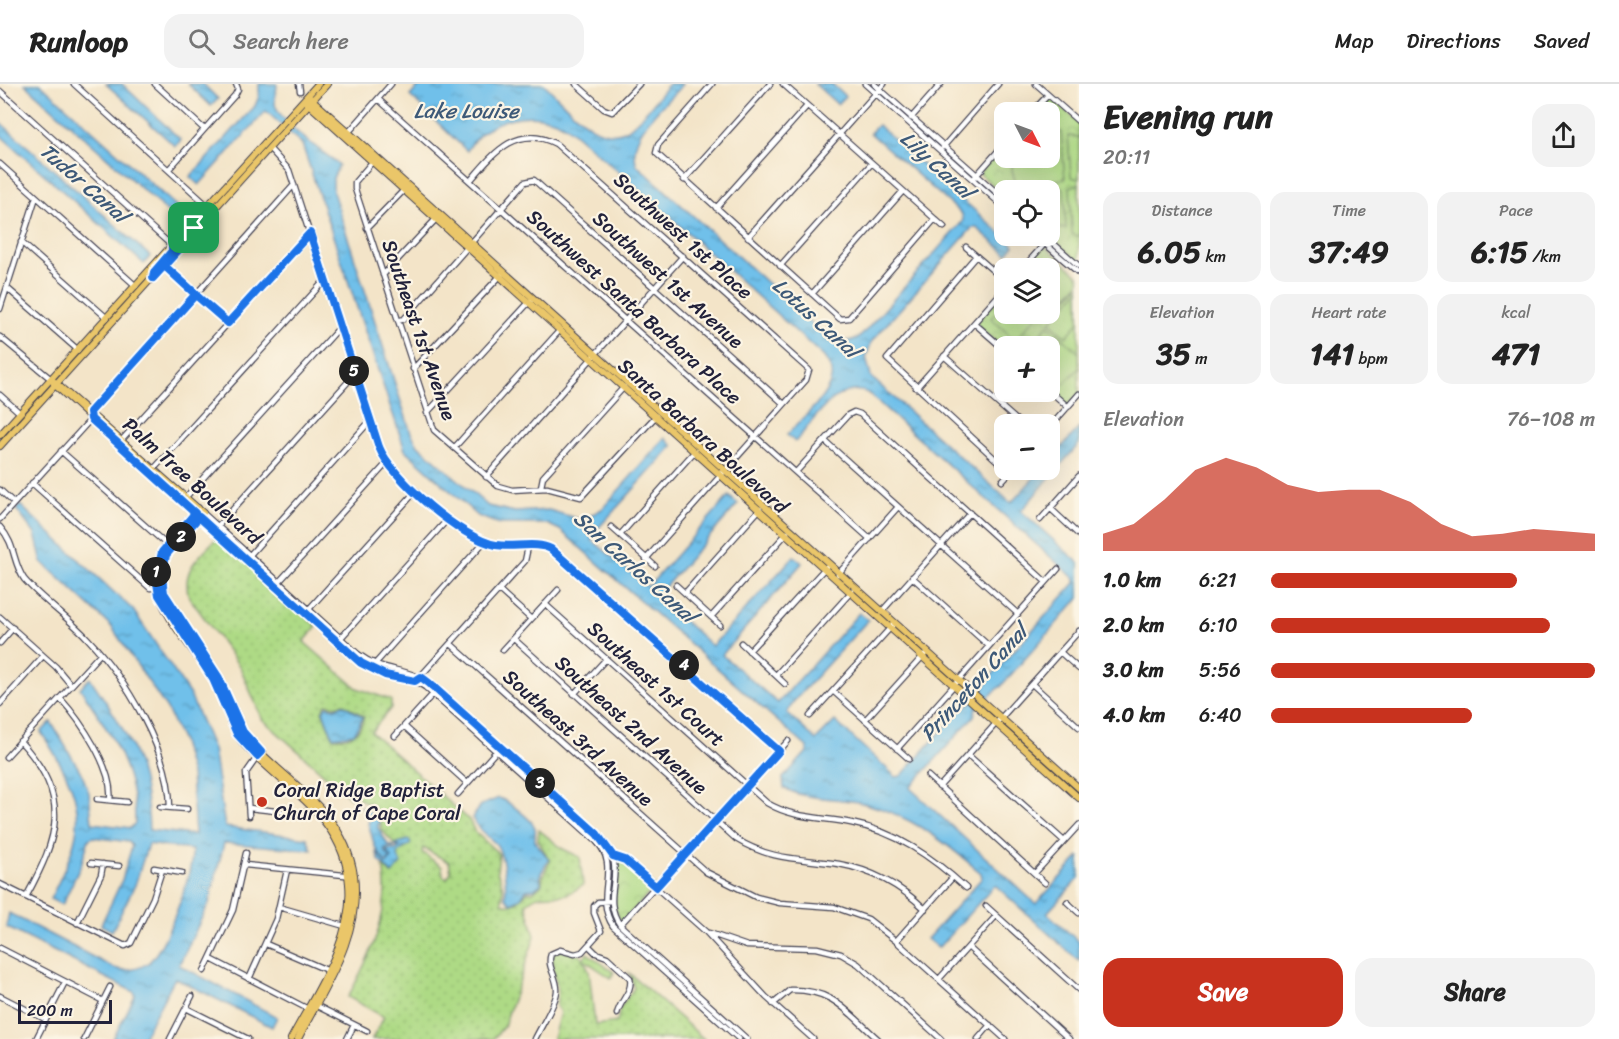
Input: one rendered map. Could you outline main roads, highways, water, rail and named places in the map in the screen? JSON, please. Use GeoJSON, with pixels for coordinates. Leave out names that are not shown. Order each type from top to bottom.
{"type":"FeatureCollection","features":[{"type":"Feature","properties":{"kind":"main road"},"geometry":{"type":"LineString","coordinates":[[0,435],[20,413],[54,383],[78,350],[136,286],[164,266],[191,236],[194,228],[211,208],[272,145],[318,84]]}},
{"type":"Feature","properties":{"kind":"main road"},"geometry":{"type":"LineString","coordinates":[[308,100],[327,84]]}},
{"type":"Feature","properties":{"kind":"main road","name":"Santa Barbara Boulevard"},"geometry":{"type":"LineString","coordinates":[[308,100],[314,110],[346,135]]}},
{"type":"Feature","properties":{"kind":"main road","name":"Santa Barbara Boulevard"},"geometry":{"type":"LineString","coordinates":[[308,100],[925,653],[1050,767],[1079,798]]}},
{"type":"Feature","properties":{"kind":"main road"},"geometry":{"type":"LineString","coordinates":[[291,122],[307,109],[314,110]]}},
{"type":"Feature","properties":{"kind":"main road"},"geometry":{"type":"LineString","coordinates":[[0,446],[54,383],[128,306],[172,251],[172,246],[230,188],[229,182],[285,129]]}},
{"type":"Feature","properties":{"kind":"main road","name":"Palm Tree Boulevard"},"geometry":{"type":"LineString","coordinates":[[54,383],[90,412],[199,513],[168,547]]}},
{"type":"Feature","properties":{"kind":"main road","name":"Palm Tree Boulevard"},"geometry":{"type":"LineString","coordinates":[[54,383],[91,419],[120,442]]}},
{"type":"Feature","properties":{"kind":"main road"},"geometry":{"type":"LineString","coordinates":[[168,547],[162,580],[169,603],[213,675],[243,732],[259,754],[316,805],[342,836],[355,906],[348,927],[298,1039]]}},
{"type":"Feature","properties":{"kind":"main road"},"geometry":{"type":"LineString","coordinates":[[168,547],[157,566],[157,588],[165,607],[196,648]]}},
{"type":"Feature","properties":{"kind":"main road","name":"Santa Barbara Boulevard"},"geometry":{"type":"LineString","coordinates":[[854,589],[883,610],[893,625]]}},
{"type":"Feature","properties":{"kind":"main road","name":"Santa Barbara Boulevard"},"geometry":{"type":"LineString","coordinates":[[1050,767],[1079,788]]}},
{"type":"Feature","properties":{"kind":"main road"},"geometry":{"type":"LineString","coordinates":[[291,1039],[311,1007]]}},
{"type":"Feature","properties":{"kind":"water"},"geometry":{"type":"Polygon","coordinates":[[[25,84],[41,84],[187,216],[180,223],[25,84]]]}},
{"type":"Feature","properties":{"kind":"water"},"geometry":{"type":"Polygon","coordinates":[[[106,84],[122,84],[181,140],[175,146],[106,84]]]}},
{"type":"Feature","properties":{"kind":"water"},"geometry":{"type":"Polygon","coordinates":[[[188,84],[203,84],[218,99],[211,106],[188,84]]]}},
{"type":"Feature","properties":{"kind":"water","name":"Lake Louise"},"geometry":{"type":"Polygon","coordinates":[[[259,84],[277,84],[275,105],[282,116],[297,132],[339,165],[333,178],[333,192],[411,433],[418,445],[488,506],[515,512],[549,510],[582,520],[602,509],[665,438],[673,446],[592,535],[592,540],[648,587],[729,496],[738,504],[657,596],[712,646],[794,556],[802,563],[722,655],[778,703],[859,613],[868,620],[794,701],[787,713],[816,740],[835,721],[896,777],[901,776],[955,716],[979,696],[991,676],[1075,583],[1075,579],[868,393],[846,392],[836,397],[818,414],[795,442],[787,435],[819,402],[828,387],[831,373],[824,357],[667,214],[567,127],[541,117],[512,118],[486,130],[475,139],[467,151],[410,96],[421,84],[544,84],[582,120],[605,133],[617,133],[634,125],[669,84],[683,84],[657,111],[642,131],[635,153],[637,165],[828,338],[836,341],[849,341],[861,336],[963,221],[962,214],[870,133],[878,125],[994,227],[994,243],[977,228],[972,228],[872,341],[866,357],[871,377],[1011,503],[1032,480],[1048,480],[1021,511],[1079,563],[1079,598],[1001,686],[976,708],[974,716],[910,788],[1036,904],[1079,857],[1079,878],[1047,913],[1079,942],[1079,961],[995,885],[938,948],[927,939],[982,878],[981,873],[926,830],[896,814],[862,803],[812,797],[784,788],[783,778],[807,752],[807,747],[560,530],[547,524],[499,524],[478,516],[405,450],[302,144],[266,111],[199,185],[190,177],[255,106],[259,96],[259,84]]]}},
{"type":"Feature","properties":{"kind":"water"},"geometry":{"type":"Polygon","coordinates":[[[815,84],[832,84],[845,96],[837,104],[815,84]]]}},
{"type":"Feature","properties":{"kind":"water"},"geometry":{"type":"Polygon","coordinates":[[[0,122],[150,256],[144,264],[0,135],[0,122]]]}},
{"type":"Feature","properties":{"kind":"water"},"geometry":{"type":"Polygon","coordinates":[[[998,246],[1013,246],[1007,254],[998,246]]]}},
{"type":"Feature","properties":{"kind":"water"},"geometry":{"type":"Polygon","coordinates":[[[1079,428],[1079,444],[1060,466],[1060,449],[1079,428]]]}},
{"type":"Feature","properties":{"kind":"water"},"geometry":{"type":"Polygon","coordinates":[[[20,505],[133,610],[190,695],[213,749],[225,827],[307,838],[312,850],[224,843],[209,903],[179,965],[277,1017],[272,1027],[175,978],[142,1039],[113,1039],[135,996],[134,992],[6,927],[9,913],[114,968],[132,970],[145,965],[156,954],[178,909],[189,875],[192,850],[148,844],[135,885],[112,931],[101,925],[122,880],[132,846],[129,842],[93,837],[89,839],[81,865],[62,905],[50,899],[72,851],[77,814],[74,796],[67,778],[41,732],[51,722],[82,774],[89,793],[92,823],[131,828],[135,823],[131,785],[126,768],[101,719],[80,688],[90,678],[115,715],[133,749],[144,785],[149,830],[195,835],[191,774],[182,742],[167,709],[111,626],[42,562],[35,534],[16,509],[20,505]]]}},
{"type":"Feature","properties":{"kind":"water"},"geometry":{"type":"Polygon","coordinates":[[[344,705],[363,717],[354,734],[333,737],[323,711],[327,706],[334,708],[344,705]]]}},
{"type":"Feature","properties":{"kind":"water"},"geometry":{"type":"Polygon","coordinates":[[[499,798],[530,820],[535,830],[535,842],[549,859],[540,875],[541,884],[534,889],[526,890],[521,898],[511,903],[505,897],[506,885],[500,852],[472,818],[481,805],[499,798]]]}},
{"type":"Feature","properties":{"kind":"water"},"geometry":{"type":"Polygon","coordinates":[[[361,806],[379,819],[378,828],[388,845],[398,847],[385,848],[384,851],[391,858],[385,862],[375,847],[368,823],[370,819],[361,806]]]}},
{"type":"Feature","properties":{"kind":"water"},"geometry":{"type":"Polygon","coordinates":[[[409,840],[411,844],[397,853],[401,864],[392,874],[379,860],[376,851],[386,864],[392,858],[386,850],[396,850],[400,847],[395,844],[409,840]]]}},
{"type":"Feature","properties":{"kind":"place","name":"Coral Ridge Baptist Church of Cape Coral"},"geometry":{"type":"Point","coordinates":[262,802]}},
{"type":"Feature","properties":{"kind":"water label","name":"Lily Canal"},"geometry":{"type":"Point","coordinates":[937,165]}},
{"type":"Feature","properties":{"kind":"water label","name":"Tudor Canal"},"geometry":{"type":"Point","coordinates":[84,183]}},
{"type":"Feature","properties":{"kind":"water label","name":"Lotus Canal"},"geometry":{"type":"Point","coordinates":[816,318]}},
{"type":"Feature","properties":{"kind":"water label","name":"San Carlos Canal"},"geometry":{"type":"Point","coordinates":[635,567]}},
{"type":"Feature","properties":{"kind":"water label","name":"Princeton Canal"},"geometry":{"type":"Point","coordinates":[974,683]}}]}
